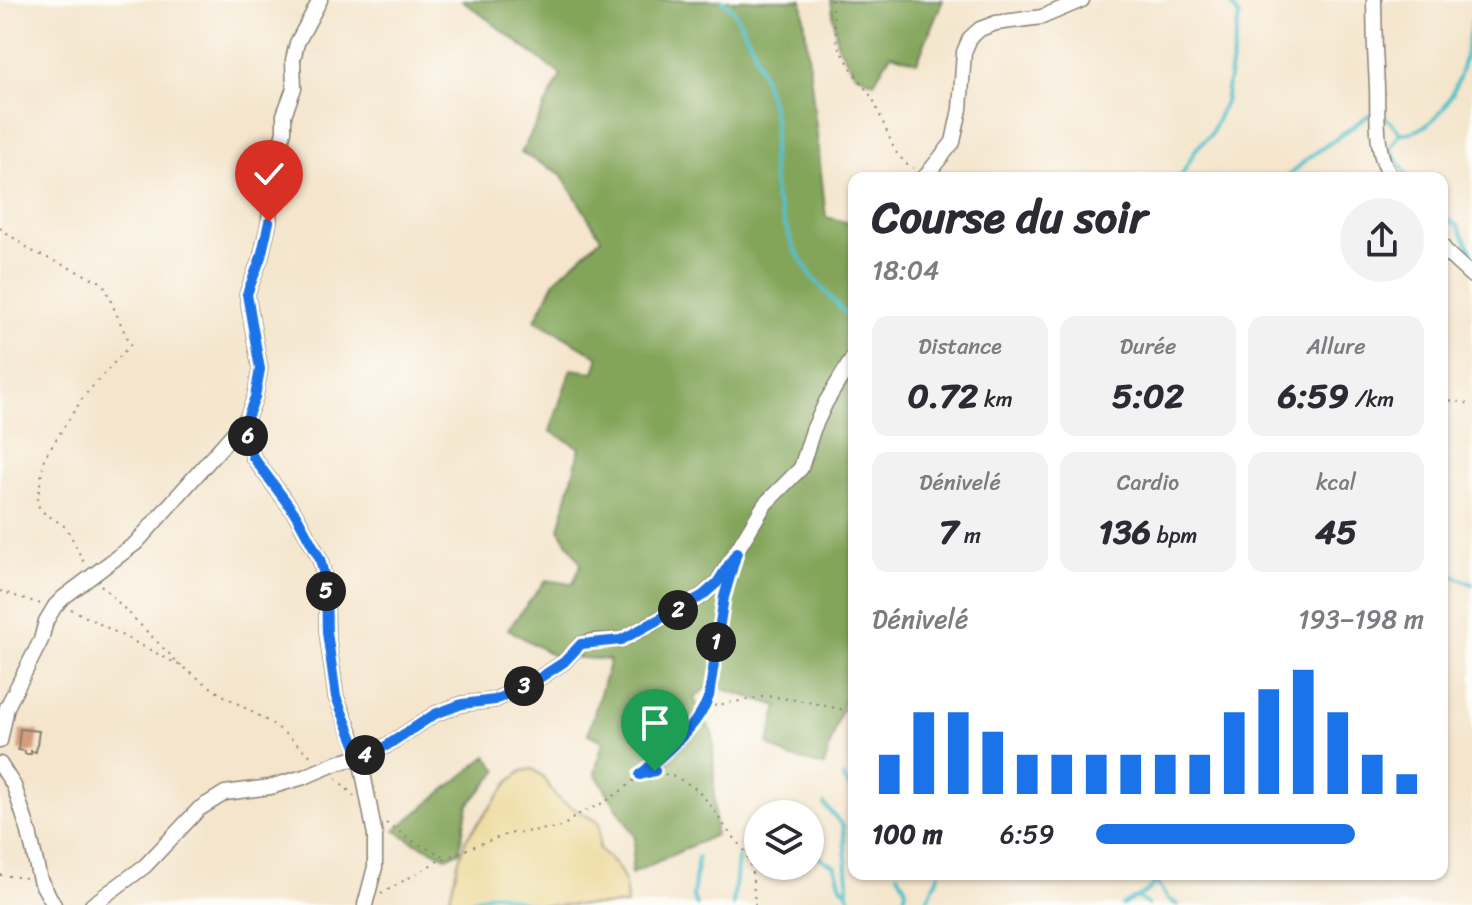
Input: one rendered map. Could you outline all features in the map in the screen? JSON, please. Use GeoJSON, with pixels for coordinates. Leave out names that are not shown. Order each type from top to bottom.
{"type":"FeatureCollection","features":[{"type":"Feature","properties":{"kind":"street"},"geometry":{"type":"LineString","coordinates":[[0,741],[7,707],[55,606],[136,543],[247,418],[260,369],[247,294],[261,257],[269,222],[272,176],[284,131],[284,115],[294,88],[293,60],[297,43],[320,0]]}},
{"type":"Feature","properties":{"kind":"street"},"geometry":{"type":"LineString","coordinates":[[929,172],[953,142],[960,109],[964,52],[970,38],[988,26],[1042,17],[1082,0]]}},
{"type":"Feature","properties":{"kind":"street"},"geometry":{"type":"LineString","coordinates":[[1374,0],[1379,142],[1387,172]]}},
{"type":"Feature","properties":{"kind":"street"},"geometry":{"type":"LineString","coordinates":[[1448,254],[1472,276]]}},
{"type":"Feature","properties":{"kind":"street"},"geometry":{"type":"LineString","coordinates":[[92,905],[145,866],[199,809],[225,793],[270,787],[360,757],[386,746],[435,714],[462,704],[495,700],[538,679],[564,662],[581,644],[621,640],[702,596],[717,583],[765,504],[801,468],[820,416],[848,367]]}},
{"type":"Feature","properties":{"kind":"street"},"geometry":{"type":"LineString","coordinates":[[247,418],[253,457],[296,515],[320,559],[326,584],[327,632],[336,697],[360,757],[375,835],[370,902]]}},
{"type":"Feature","properties":{"kind":"street"},"geometry":{"type":"LineString","coordinates":[[0,764],[14,786],[40,880],[54,905]]}},
{"type":"Feature","properties":{"kind":"path"},"geometry":{"type":"LineString","coordinates":[[831,0],[837,44],[873,99],[895,151],[906,164],[919,172]]}},
{"type":"Feature","properties":{"kind":"path"},"geometry":{"type":"LineString","coordinates":[[0,228],[32,251],[103,283],[130,345],[84,396],[44,458],[37,504],[43,512],[67,528],[91,576],[182,667]]}},
{"type":"Feature","properties":{"kind":"path"},"geometry":{"type":"LineString","coordinates":[[1448,400],[1472,404]]}},
{"type":"Feature","properties":{"kind":"path"},"geometry":{"type":"LineString","coordinates":[[0,591],[39,603],[75,609],[182,667],[276,726],[355,796]]}},
{"type":"Feature","properties":{"kind":"path"},"geometry":{"type":"LineString","coordinates":[[370,902],[446,857],[508,834],[562,827],[577,815],[605,802],[640,775],[695,723],[705,707],[724,597]]}},
{"type":"Feature","properties":{"kind":"path"},"geometry":{"type":"LineString","coordinates":[[705,707],[768,696],[848,711]]}},
{"type":"Feature","properties":{"kind":"path"},"geometry":{"type":"LineString","coordinates":[[640,775],[655,771],[691,784],[702,793],[745,850],[752,872],[755,905]]}},
{"type":"Feature","properties":{"kind":"path"},"geometry":{"type":"LineString","coordinates":[[371,814],[412,841],[446,857]]}},
{"type":"Feature","properties":{"kind":"path"},"geometry":{"type":"LineString","coordinates":[[0,875],[40,880]]}},
{"type":"Feature","properties":{"kind":"green space"},"geometry":{"type":"Polygon","coordinates":[[[462,0],[802,0],[826,217],[848,222],[848,688],[824,766],[789,757],[768,744],[778,706],[710,685],[694,698],[713,735],[715,835],[631,874],[635,837],[595,773],[603,741],[588,734],[610,660],[554,656],[508,629],[546,580],[573,584],[581,564],[559,529],[580,448],[550,431],[571,369],[594,372],[599,357],[535,320],[556,279],[601,238],[561,174],[521,153],[561,75],[462,0]]]}},
{"type":"Feature","properties":{"kind":"green space"},"geometry":{"type":"Polygon","coordinates":[[[831,0],[943,0],[917,62],[891,54],[874,82],[855,74],[837,44],[831,0]]]}},
{"type":"Feature","properties":{"kind":"green space"},"geometry":{"type":"Polygon","coordinates":[[[487,756],[498,771],[468,805],[459,852],[446,857],[395,830],[487,756]]]}},
{"type":"Feature","properties":{"kind":"sand"},"geometry":{"type":"Polygon","coordinates":[[[533,769],[542,776],[558,799],[599,823],[599,849],[621,873],[627,905],[448,905],[466,839],[510,781],[522,771],[533,769]]]}},
{"type":"Feature","properties":{"kind":"building"},"geometry":{"type":"Polygon","coordinates":[[[20,729],[39,731],[36,752],[25,754],[25,751],[18,750],[20,729]]]}},
{"type":"Feature","properties":{"kind":"waterway"},"geometry":{"type":"LineString","coordinates":[[723,0],[734,11],[753,47],[770,98],[775,122],[772,164],[775,198],[794,248],[812,277],[848,316]]}},
{"type":"Feature","properties":{"kind":"waterway"},"geometry":{"type":"LineString","coordinates":[[1183,172],[1196,149],[1211,134],[1225,102],[1239,17],[1228,0]]}},
{"type":"Feature","properties":{"kind":"waterway"},"geometry":{"type":"LineString","coordinates":[[1293,172],[1369,115],[1387,119],[1400,133],[1415,131],[1429,123],[1444,107],[1455,88],[1472,21]]}},
{"type":"Feature","properties":{"kind":"waterway"},"geometry":{"type":"LineString","coordinates":[[1400,133],[1390,149],[1405,172]]}},
{"type":"Feature","properties":{"kind":"waterway"},"geometry":{"type":"LineString","coordinates":[[1448,220],[1458,226],[1472,253]]}},
{"type":"Feature","properties":{"kind":"waterway"},"geometry":{"type":"LineString","coordinates":[[1448,574],[1472,584]]}},
{"type":"Feature","properties":{"kind":"waterway"},"geometry":{"type":"LineString","coordinates":[[843,777],[848,785]]}},
{"type":"Feature","properties":{"kind":"waterway"},"geometry":{"type":"LineString","coordinates":[[824,804],[843,826],[847,893],[853,905]]}},
{"type":"Feature","properties":{"kind":"waterway"},"geometry":{"type":"LineString","coordinates":[[697,905],[693,897],[698,857]]}},
{"type":"Feature","properties":{"kind":"waterway"},"geometry":{"type":"LineString","coordinates":[[733,905],[738,858]]}},
{"type":"Feature","properties":{"kind":"waterway"},"geometry":{"type":"LineString","coordinates":[[824,860],[835,866],[841,886],[847,892]]}},
{"type":"Feature","properties":{"kind":"waterway"},"geometry":{"type":"LineString","coordinates":[[901,880],[906,889],[903,905]]}},
{"type":"Feature","properties":{"kind":"waterway"},"geometry":{"type":"LineString","coordinates":[[925,905],[936,880]]}},
{"type":"Feature","properties":{"kind":"waterway"},"geometry":{"type":"LineString","coordinates":[[1122,905],[1149,890],[1155,880]]}},
{"type":"Feature","properties":{"kind":"waterway"},"geometry":{"type":"LineString","coordinates":[[1156,882],[1168,899],[1178,905]]}},
{"type":"Feature","properties":{"kind":"waterway"},"geometry":{"type":"LineString","coordinates":[[460,905],[494,893],[533,905]]}},
{"type":"Feature","properties":{"kind":"waterway"},"geometry":{"type":"LineString","coordinates":[[1137,897],[1148,905]]}},
{"type":"Feature","properties":{"kind":"route"},"geometry":{"type":"LineString","coordinates":[[269,222],[261,257],[247,294],[260,369],[247,418],[248,440],[253,457],[296,515],[320,559],[326,584],[327,632],[336,697],[360,757],[386,746],[435,714],[462,704],[495,700],[538,679],[564,662],[581,644],[621,640],[650,626],[702,596],[717,583],[737,552],[724,597],[705,707],[695,723],[640,775],[655,771]]}}]}
